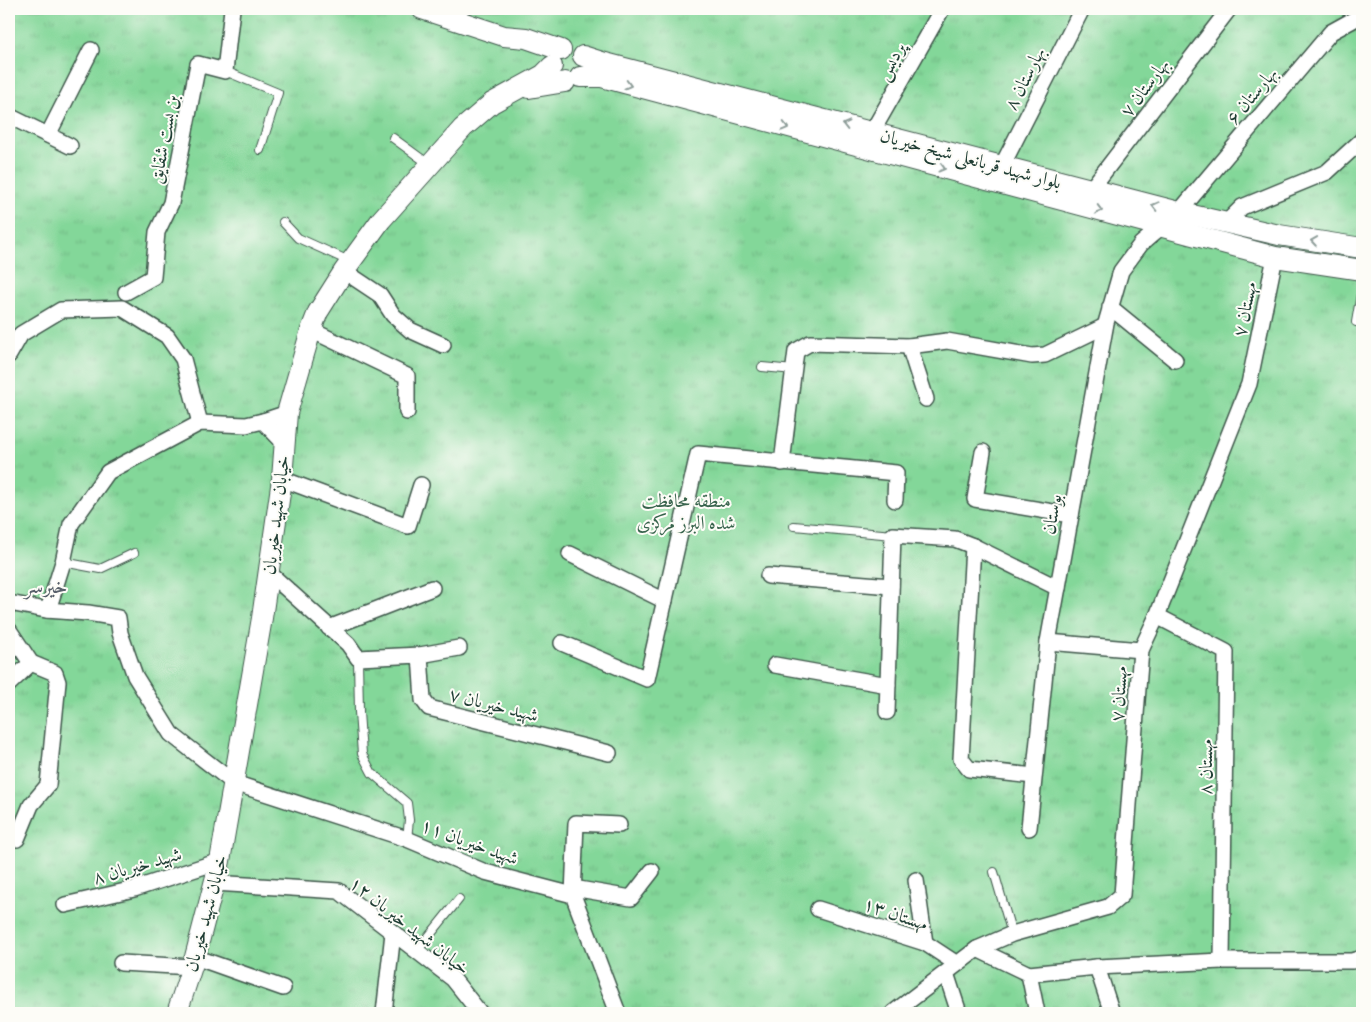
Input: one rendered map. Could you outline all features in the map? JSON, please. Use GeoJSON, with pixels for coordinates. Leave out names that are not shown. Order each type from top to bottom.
{"type":"FeatureCollection","features":[{"type":"Feature","properties":{"kind":"street"},"geometry":{"type":"LineString","coordinates":[[225,71],[232,9]]}},
{"type":"Feature","properties":{"kind":"street"},"geometry":{"type":"LineString","coordinates":[[422,9],[504,36],[526,38],[555,59]]}},
{"type":"Feature","properties":{"kind":"street","name":"پردیس"},"geometry":{"type":"LineString","coordinates":[[872,132],[942,9]]}},
{"type":"Feature","properties":{"kind":"street","name":"بهارستان ۸"},"geometry":{"type":"LineString","coordinates":[[1000,174],[1082,9]]}},
{"type":"Feature","properties":{"kind":"street","name":"بهارستان ۷"},"geometry":{"type":"LineString","coordinates":[[1091,189],[1229,9]]}},
{"type":"Feature","properties":{"kind":"street","name":"بهارستان ۶"},"geometry":{"type":"LineString","coordinates":[[1179,212],[1331,32],[1362,15]]}},
{"type":"Feature","properties":{"kind":"street"},"geometry":{"type":"LineString","coordinates":[[555,59],[566,49],[575,50],[583,56],[586,65],[585,70],[573,80]]}},
{"type":"Feature","properties":{"kind":"street"},"geometry":{"type":"LineString","coordinates":[[48,135],[92,50]]}},
{"type":"Feature","properties":{"kind":"street","name":"بلوار شهید قربانعلی شیخ خیریان"},"geometry":{"type":"LineString","coordinates":[[583,56],[689,93],[872,132],[1000,174],[1091,189],[1279,235],[1362,248]]}},
{"type":"Feature","properties":{"kind":"street"},"geometry":{"type":"LineString","coordinates":[[555,59],[556,76],[573,80]]}},
{"type":"Feature","properties":{"kind":"street","name":"خیابان شهید خیریان"},"geometry":{"type":"LineString","coordinates":[[177,1013],[194,962],[220,861],[262,618],[282,479],[287,413],[318,312],[381,220],[463,128],[492,103],[544,75],[555,59]]}},
{"type":"Feature","properties":{"kind":"street","name":"بن بست شقایق"},"geometry":{"type":"LineString","coordinates":[[126,292],[153,277],[157,232],[171,204],[198,64],[225,71]]}},
{"type":"Feature","properties":{"kind":"street"},"geometry":{"type":"LineString","coordinates":[[517,90],[602,77],[689,93],[1000,174],[1162,226],[1275,257],[1362,270]]}},
{"type":"Feature","properties":{"kind":"street"},"geometry":{"type":"LineString","coordinates":[[9,116],[70,146]]}},
{"type":"Feature","properties":{"kind":"street"},"geometry":{"type":"LineString","coordinates":[[1226,223],[1242,207],[1327,172],[1362,140]]}},
{"type":"Feature","properties":{"kind":"street","name":"بوستان"},"geometry":{"type":"LineString","coordinates":[[1029,828],[1048,642],[1105,326],[1121,271],[1141,244],[1162,226]]}},
{"type":"Feature","properties":{"kind":"street","name":"مهستان ۷"},"geometry":{"type":"LineString","coordinates":[[893,1013],[977,949],[1012,934],[1108,907],[1122,895],[1141,650],[1157,616],[1249,384],[1275,257]]}},
{"type":"Feature","properties":{"kind":"street"},"geometry":{"type":"LineString","coordinates":[[347,267],[380,295],[393,314],[410,330],[443,345]]}},
{"type":"Feature","properties":{"kind":"street"},"geometry":{"type":"LineString","coordinates":[[1110,307],[1175,360]]}},
{"type":"Feature","properties":{"kind":"street"},"geometry":{"type":"LineString","coordinates":[[9,355],[21,334],[61,310],[122,308],[166,336],[182,359],[200,423]]}},
{"type":"Feature","properties":{"kind":"street"},"geometry":{"type":"LineString","coordinates":[[782,463],[796,351],[810,343],[909,346],[947,341],[1032,356],[1045,355],[1105,326]]}},
{"type":"Feature","properties":{"kind":"street"},"geometry":{"type":"LineString","coordinates":[[311,330],[407,376],[407,412]]}},
{"type":"Feature","properties":{"kind":"street"},"geometry":{"type":"LineString","coordinates":[[909,346],[926,399]]}},
{"type":"Feature","properties":{"kind":"street"},"geometry":{"type":"LineString","coordinates":[[9,603],[48,610],[63,562],[71,524],[108,472],[200,423],[246,424],[263,421],[287,413]]}},
{"type":"Feature","properties":{"kind":"street"},"geometry":{"type":"LineString","coordinates":[[263,421],[284,444]]}},
{"type":"Feature","properties":{"kind":"street"},"geometry":{"type":"LineString","coordinates":[[983,452],[975,499],[1071,515]]}},
{"type":"Feature","properties":{"kind":"street"},"geometry":{"type":"LineString","coordinates":[[562,643],[647,679],[698,454],[896,473],[895,500]]}},
{"type":"Feature","properties":{"kind":"street"},"geometry":{"type":"LineString","coordinates":[[282,479],[408,526],[421,485]]}},
{"type":"Feature","properties":{"kind":"street"},"geometry":{"type":"LineString","coordinates":[[888,712],[892,534],[955,539],[1058,588]]}},
{"type":"Feature","properties":{"kind":"street"},"geometry":{"type":"LineString","coordinates":[[973,546],[961,759],[968,769],[1034,776]]}},
{"type":"Feature","properties":{"kind":"street"},"geometry":{"type":"LineString","coordinates":[[570,554],[665,601]]}},
{"type":"Feature","properties":{"kind":"street"},"geometry":{"type":"LineString","coordinates":[[268,572],[348,644],[358,658],[420,655],[459,648]]}},
{"type":"Feature","properties":{"kind":"street"},"geometry":{"type":"LineString","coordinates":[[768,576],[891,586]]}},
{"type":"Feature","properties":{"kind":"street"},"geometry":{"type":"LineString","coordinates":[[329,628],[432,588]]}},
{"type":"Feature","properties":{"kind":"street","name":"شهید خیریان ۱۱"},"geometry":{"type":"LineString","coordinates":[[48,610],[88,613],[118,618],[120,633],[135,676],[171,734],[234,783],[407,839],[485,872],[573,892],[631,898],[652,870]]}},
{"type":"Feature","properties":{"kind":"street","name":"مهستان ۸"},"geometry":{"type":"LineString","coordinates":[[1157,616],[1226,652],[1222,961]]}},
{"type":"Feature","properties":{"kind":"street"},"geometry":{"type":"LineString","coordinates":[[9,630],[31,663],[55,674],[58,682],[48,785],[31,805],[17,839]]}},
{"type":"Feature","properties":{"kind":"street"},"geometry":{"type":"LineString","coordinates":[[1048,642],[1141,650]]}},
{"type":"Feature","properties":{"kind":"street","name":"شهید خیریان ۷"},"geometry":{"type":"LineString","coordinates":[[420,655],[423,700],[429,708],[609,753]]}},
{"type":"Feature","properties":{"kind":"street"},"geometry":{"type":"LineString","coordinates":[[9,684],[31,663]]}},
{"type":"Feature","properties":{"kind":"street"},"geometry":{"type":"LineString","coordinates":[[775,665],[888,685]]}},
{"type":"Feature","properties":{"kind":"street"},"geometry":{"type":"LineString","coordinates":[[618,1013],[573,892],[576,824],[619,825]]}},
{"type":"Feature","properties":{"kind":"street","name":"شهید خیریان ۸"},"geometry":{"type":"LineString","coordinates":[[64,905],[134,890],[220,861]]}},
{"type":"Feature","properties":{"kind":"street"},"geometry":{"type":"LineString","coordinates":[[916,880],[925,943]]}},
{"type":"Feature","properties":{"kind":"street","name":"خیابان شهید خیریان ۱۲"},"geometry":{"type":"LineString","coordinates":[[214,883],[339,891],[453,979],[480,1013]]}},
{"type":"Feature","properties":{"kind":"street","name":"مهستان ۱۳"},"geometry":{"type":"LineString","coordinates":[[818,909],[925,943],[951,969]]}},
{"type":"Feature","properties":{"kind":"street"},"geometry":{"type":"LineString","coordinates":[[384,1013],[393,933]]}},
{"type":"Feature","properties":{"kind":"street"},"geometry":{"type":"LineString","coordinates":[[977,949],[1029,974],[1097,967],[1222,961],[1352,961],[1362,958]]}},
{"type":"Feature","properties":{"kind":"street"},"geometry":{"type":"LineString","coordinates":[[121,963],[194,962],[282,988]]}},
{"type":"Feature","properties":{"kind":"street"},"geometry":{"type":"LineString","coordinates":[[1097,967],[1112,1013]]}},
{"type":"Feature","properties":{"kind":"street"},"geometry":{"type":"LineString","coordinates":[[951,969],[959,1013]]}},
{"type":"Feature","properties":{"kind":"street"},"geometry":{"type":"LineString","coordinates":[[1029,974],[1037,1013]]}},
{"type":"Feature","properties":{"kind":"lane"},"geometry":{"type":"LineString","coordinates":[[225,71],[278,93],[260,150]]}},
{"type":"Feature","properties":{"kind":"lane"},"geometry":{"type":"LineString","coordinates":[[393,138],[430,165]]}},
{"type":"Feature","properties":{"kind":"lane"},"geometry":{"type":"LineString","coordinates":[[283,222],[298,238],[347,267]]}},
{"type":"Feature","properties":{"kind":"lane"},"geometry":{"type":"LineString","coordinates":[[1356,322],[1362,288]]}},
{"type":"Feature","properties":{"kind":"lane"},"geometry":{"type":"LineString","coordinates":[[762,367],[794,370]]}},
{"type":"Feature","properties":{"kind":"lane"},"geometry":{"type":"LineString","coordinates":[[794,526],[892,534]]}},
{"type":"Feature","properties":{"kind":"lane"},"geometry":{"type":"LineString","coordinates":[[63,562],[100,569],[134,553]]}},
{"type":"Feature","properties":{"kind":"lane"},"geometry":{"type":"LineString","coordinates":[[358,658],[362,754],[372,773],[407,803],[409,820],[407,839]]}},
{"type":"Feature","properties":{"kind":"lane"},"geometry":{"type":"LineString","coordinates":[[994,872],[1012,934]]}},
{"type":"Feature","properties":{"kind":"lane"},"geometry":{"type":"LineString","coordinates":[[417,951],[459,899]]}},
{"type":"Feature","properties":{"kind":"green space","name":"منطقه محافظت شده البرز مرکزی"},"geometry":{"type":"Polygon","coordinates":[[[9,9],[1362,9],[1362,1013],[9,1013],[9,9]]]}},
{"type":"Feature","properties":{"kind":"district","name":"خیرسر"},"geometry":{"type":"Point","coordinates":[46,586]}}]}
